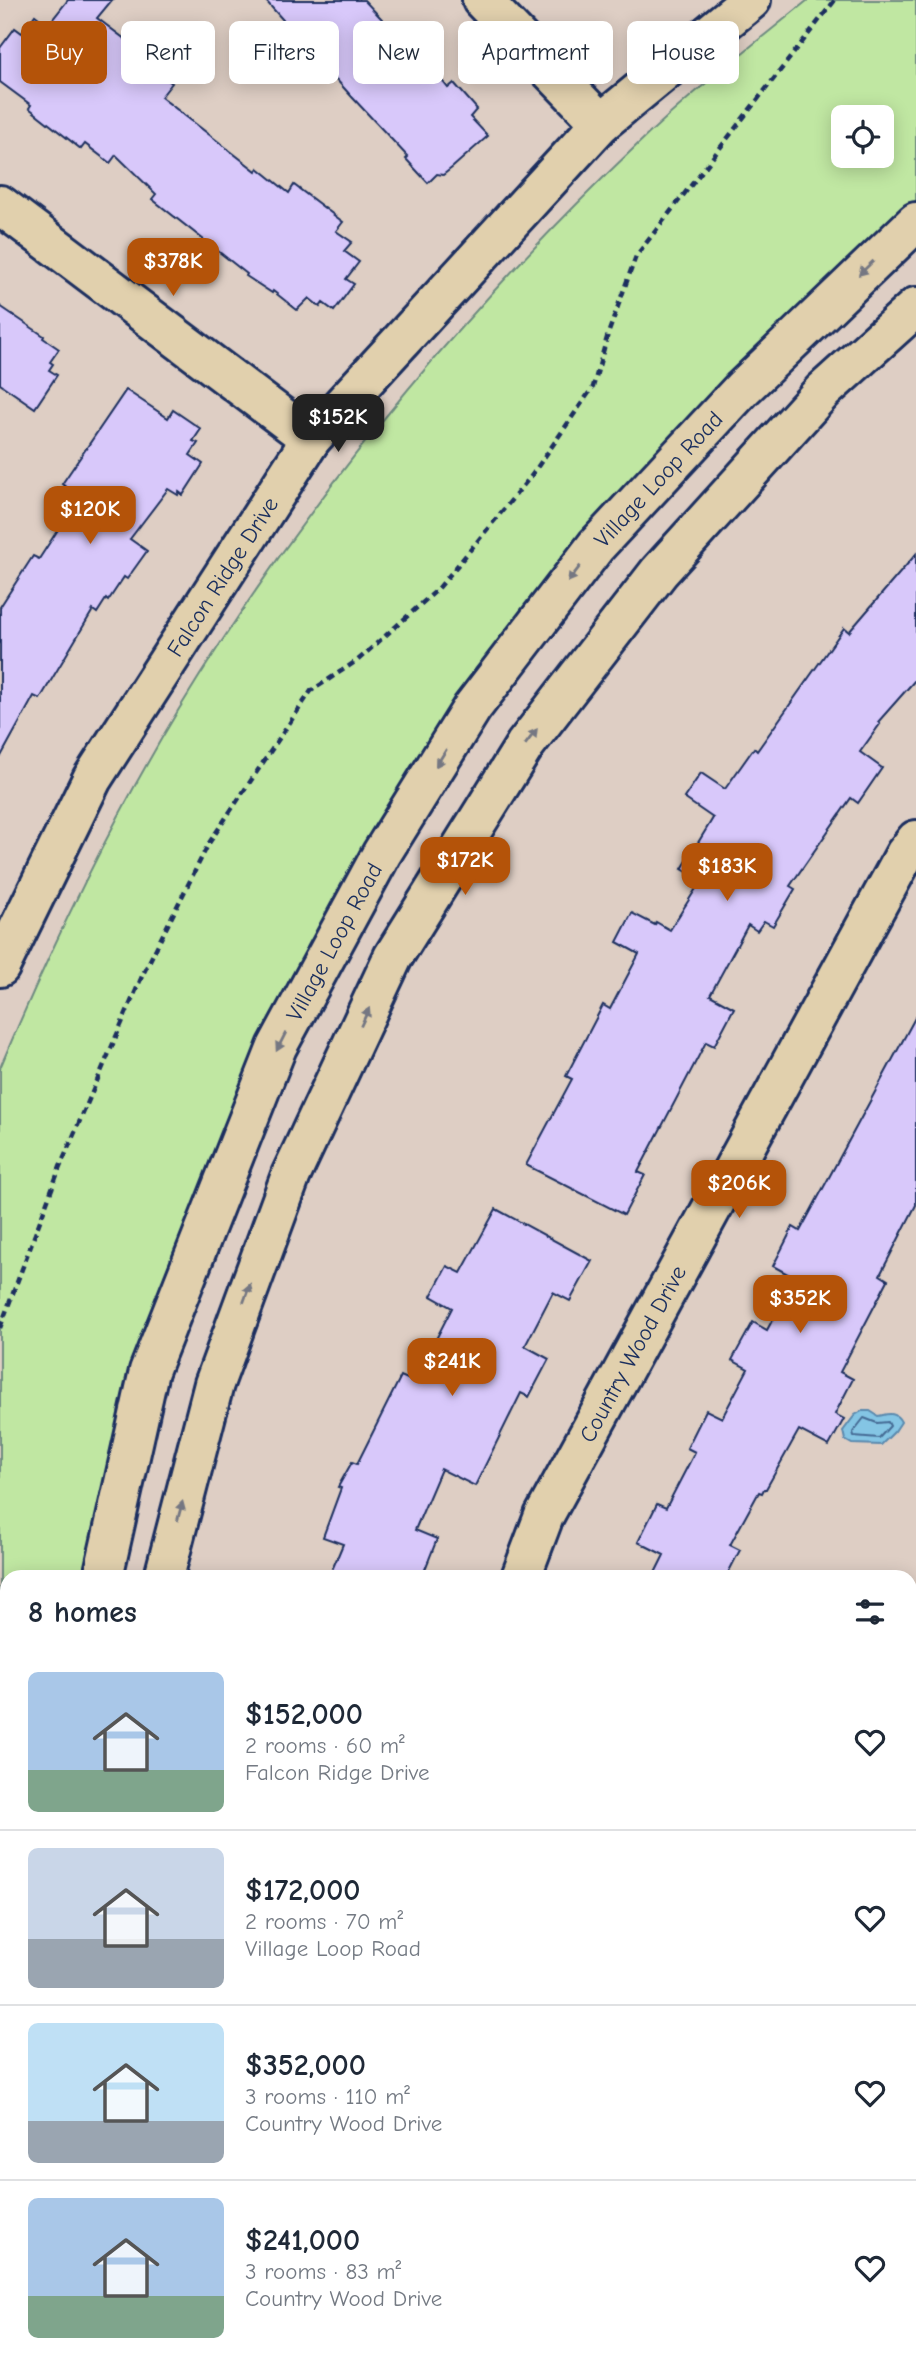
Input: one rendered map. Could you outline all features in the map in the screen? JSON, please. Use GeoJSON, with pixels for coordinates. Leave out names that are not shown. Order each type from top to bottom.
{"type":"FeatureCollection","features":[{"type":"Feature","properties":{"kind":"main road"},"geometry":{"type":"LineString","coordinates":[[482,0],[601,123]]}},
{"type":"Feature","properties":{"kind":"main road","name":"Falcon Ridge Drive"},"geometry":{"type":"LineString","coordinates":[[0,967],[92,779],[311,439],[601,123],[751,0]]}},
{"type":"Feature","properties":{"kind":"main road"},"geometry":{"type":"LineString","coordinates":[[0,205],[311,439]]}},
{"type":"Feature","properties":{"kind":"main road","name":"Village Loop Road"},"geometry":{"type":"LineString","coordinates":[[105,1570],[149,1371],[277,1047],[382,853],[472,708],[596,546],[743,388],[916,222]]}},
{"type":"Feature","properties":{"kind":"main road"},"geometry":{"type":"LineString","coordinates":[[165,1570],[214,1384],[276,1214],[291,1175],[393,957],[525,745],[659,572],[823,391],[916,307]]}},
{"type":"Feature","properties":{"kind":"main road","name":"Country Wood Drive"},"geometry":{"type":"LineString","coordinates":[[524,1570],[544,1516],[905,854],[916,840]]}},
{"type":"Feature","properties":{"kind":"path"},"geometry":{"type":"LineString","coordinates":[[0,1328],[60,1167],[142,974],[209,843],[311,691],[358,660],[438,589],[532,475],[593,387],[608,334],[636,256],[835,0]]}},
{"type":"Feature","properties":{"kind":"green space"},"geometry":{"type":"Polygon","coordinates":[[[808,0],[916,0],[916,202],[853,259],[412,777],[123,1420],[85,1570],[0,1570],[0,1068],[40,976],[83,885],[154,752],[228,632],[279,557],[333,484],[448,342],[572,209],[705,84],[739,84],[739,56],[808,0]]]}},
{"type":"Feature","properties":{"kind":"water"},"geometry":{"type":"Polygon","coordinates":[[[870,1411],[878,1416],[894,1415],[901,1422],[881,1445],[852,1444],[845,1440],[843,1431],[855,1415],[870,1411]]]}},
{"type":"Feature","properties":{"kind":"building"},"geometry":{"type":"Polygon","coordinates":[[[68,0],[112,0],[97,18],[101,21],[51,21],[68,0]]]}},
{"type":"Feature","properties":{"kind":"building"},"geometry":{"type":"Polygon","coordinates":[[[265,0],[364,0],[384,21],[353,21],[353,84],[444,83],[448,88],[454,83],[477,109],[470,117],[488,136],[443,175],[437,174],[428,183],[406,159],[408,157],[339,83],[339,21],[284,21],[265,0]]]}},
{"type":"Feature","properties":{"kind":"building"},"geometry":{"type":"Polygon","coordinates":[[[35,15],[43,21],[31,21],[35,15]]]}},
{"type":"Feature","properties":{"kind":"building"},"geometry":{"type":"Polygon","coordinates":[[[107,26],[121,36],[121,84],[171,84],[161,97],[256,171],[258,168],[289,193],[294,185],[343,222],[336,231],[352,242],[344,251],[359,262],[346,279],[354,284],[334,311],[323,303],[320,307],[309,298],[297,310],[273,291],[272,293],[246,276],[247,274],[152,199],[156,194],[116,155],[110,163],[85,144],[81,149],[29,108],[31,105],[0,82],[0,48],[15,28],[21,32],[21,84],[107,84],[107,26]]]}},
{"type":"Feature","properties":{"kind":"building"},"geometry":{"type":"Polygon","coordinates":[[[0,306],[59,349],[50,362],[53,364],[49,370],[57,375],[35,408],[0,384],[0,306]]]}},
{"type":"Feature","properties":{"kind":"building"},"geometry":{"type":"Polygon","coordinates":[[[126,390],[168,418],[173,410],[201,429],[193,441],[198,443],[190,455],[203,464],[183,495],[168,489],[130,539],[147,551],[127,579],[124,577],[108,601],[106,599],[97,613],[93,610],[40,699],[34,696],[0,758],[0,607],[33,556],[39,559],[70,511],[61,505],[71,491],[62,484],[126,390]]]}},
{"type":"Feature","properties":{"kind":"building"},"geometry":{"type":"Polygon","coordinates":[[[916,554],[916,679],[878,722],[880,724],[860,752],[882,768],[858,803],[851,798],[790,886],[795,889],[773,926],[764,921],[757,931],[748,925],[710,995],[734,1008],[714,1046],[706,1042],[638,1172],[645,1175],[624,1215],[526,1165],[572,1079],[566,1076],[603,1005],[610,1009],[639,954],[617,942],[632,913],[670,930],[697,887],[695,885],[699,879],[682,869],[713,818],[684,798],[701,773],[725,789],[754,748],[757,751],[844,628],[849,632],[916,554]]]}},
{"type":"Feature","properties":{"kind":"building"},"geometry":{"type":"Polygon","coordinates":[[[916,1016],[916,1205],[880,1275],[888,1280],[840,1372],[853,1379],[835,1414],[844,1419],[829,1446],[799,1430],[766,1489],[762,1493],[759,1492],[730,1545],[740,1550],[730,1570],[656,1570],[664,1555],[638,1542],[657,1504],[666,1508],[695,1452],[687,1448],[706,1410],[722,1418],[748,1369],[732,1360],[753,1322],[767,1330],[795,1278],[773,1266],[793,1227],[800,1231],[916,1016]]]}},
{"type":"Feature","properties":{"kind":"building"},"geometry":{"type":"Polygon","coordinates":[[[496,1209],[592,1261],[570,1301],[553,1292],[525,1346],[549,1359],[529,1397],[521,1393],[475,1486],[441,1469],[415,1530],[437,1539],[425,1570],[332,1570],[343,1544],[323,1537],[341,1488],[338,1487],[352,1462],[357,1464],[401,1376],[414,1382],[452,1308],[431,1296],[447,1266],[461,1273],[496,1209]]]}}]}
